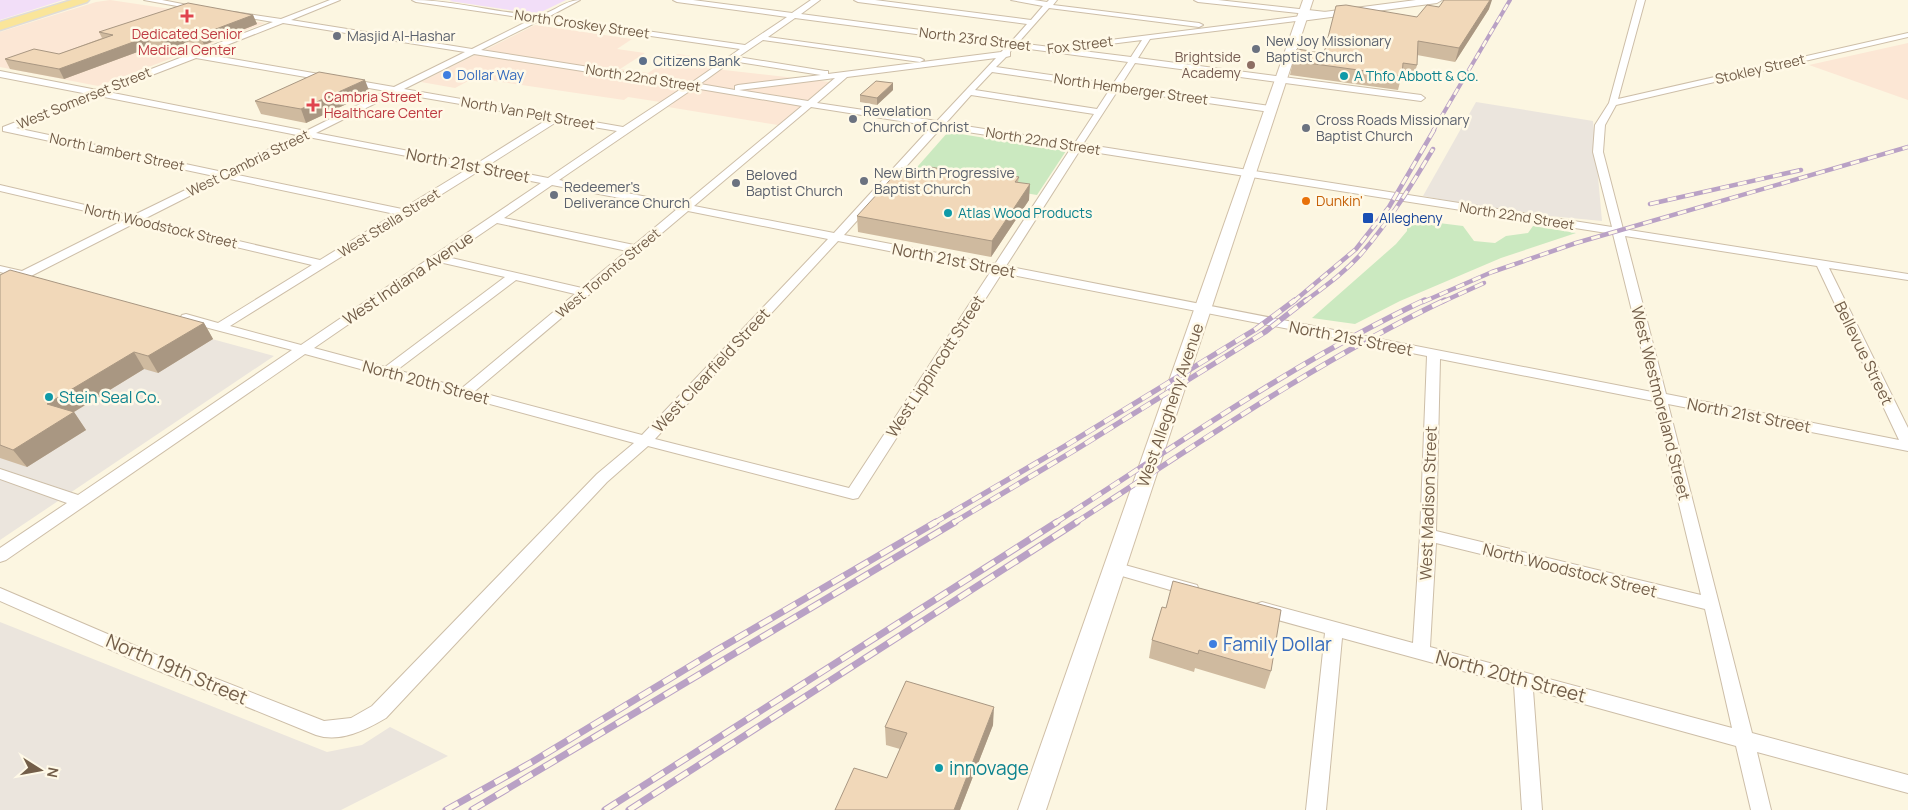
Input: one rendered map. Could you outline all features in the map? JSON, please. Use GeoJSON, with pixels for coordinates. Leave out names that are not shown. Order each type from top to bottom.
{"type":"FeatureCollection","features":[{"type":"Feature","properties":{"kind":"main road"},"geometry":{"type":"LineString","coordinates":[[0,26],[83,0]]}},
{"type":"Feature","properties":{"kind":"main road","name":"West Allegheny Avenue"},"geometry":{"type":"LineString","coordinates":[[1032,810],[1308,0]]}},
{"type":"Feature","properties":{"kind":"street"},"geometry":{"type":"LineString","coordinates":[[148,0],[209,10]]}},
{"type":"Feature","properties":{"kind":"street","name":"West Somerset Street"},"geometry":{"type":"LineString","coordinates":[[4,130],[336,0]]}},
{"type":"Feature","properties":{"kind":"street","name":"North Croskey Street"},"geometry":{"type":"LineString","coordinates":[[416,0],[748,48]]}},
{"type":"Feature","properties":{"kind":"street","name":"West Cambria Street"},"geometry":{"type":"LineString","coordinates":[[0,286],[576,0]]}},
{"type":"Feature","properties":{"kind":"street","name":"North 23rd Street"},"geometry":{"type":"LineString","coordinates":[[677,0],[1422,98]]}},
{"type":"Feature","properties":{"kind":"street","name":"West Indiana Avenue"},"geometry":{"type":"LineString","coordinates":[[0,556],[816,0]]}},
{"type":"Feature","properties":{"kind":"street"},"geometry":{"type":"LineString","coordinates":[[858,0],[1033,22]]}},
{"type":"Feature","properties":{"kind":"street"},"geometry":{"type":"LineString","coordinates":[[1015,0],[1051,3],[1220,28]]}},
{"type":"Feature","properties":{"kind":"street"},"geometry":{"type":"LineString","coordinates":[[1198,0],[1302,15]]}},
{"type":"Feature","properties":{"kind":"street","name":"Fox Street"},"geometry":{"type":"LineString","coordinates":[[722,90],[1220,28],[1302,15],[1326,14],[1437,0]]}},
{"type":"Feature","properties":{"kind":"street","name":"West Westmoreland Street"},"geometry":{"type":"LineString","coordinates":[[1641,0],[1613,103],[1600,125],[1598,152],[1712,604],[1761,810]]}},
{"type":"Feature","properties":{"kind":"street","name":"West Clearfield Street"},"geometry":{"type":"LineString","coordinates":[[356,725],[379,712],[602,478],[645,442],[1051,3]]}},
{"type":"Feature","properties":{"kind":"street","name":"North 22nd Street"},"geometry":{"type":"LineString","coordinates":[[228,13],[1908,277]]}},
{"type":"Feature","properties":{"kind":"street","name":"Stokley Street"},"geometry":{"type":"LineString","coordinates":[[1613,103],[1908,35]]}},
{"type":"Feature","properties":{"kind":"street","name":"West Lippincott Street"},"geometry":{"type":"LineString","coordinates":[[853,494],[1135,60],[1148,37]]}},
{"type":"Feature","properties":{"kind":"street"},"geometry":{"type":"LineString","coordinates":[[762,38],[936,63]]}},
{"type":"Feature","properties":{"kind":"street","name":"North Van Pelt Street"},"geometry":{"type":"LineString","coordinates":[[194,55],[625,130]]}},
{"type":"Feature","properties":{"kind":"street"},"geometry":{"type":"LineString","coordinates":[[732,59],[842,76]]}},
{"type":"Feature","properties":{"kind":"street","name":"North Hemberger Street"},"geometry":{"type":"LineString","coordinates":[[991,69],[1270,109]]}},
{"type":"Feature","properties":{"kind":"street","name":"North 21st Street"},"geometry":{"type":"LineString","coordinates":[[0,74],[1660,398],[1908,444]]}},
{"type":"Feature","properties":{"kind":"street","name":"West Toronto Street"},"geometry":{"type":"LineString","coordinates":[[465,392],[842,76]]}},
{"type":"Feature","properties":{"kind":"street"},"geometry":{"type":"LineString","coordinates":[[970,92],[1101,112]]}},
{"type":"Feature","properties":{"kind":"street","name":"West Stella Street"},"geometry":{"type":"LineString","coordinates":[[220,327],[557,118]]}},
{"type":"Feature","properties":{"kind":"street","name":"North Lambert Street"},"geometry":{"type":"LineString","coordinates":[[4,130],[404,213]]}},
{"type":"Feature","properties":{"kind":"street","name":"North Woodstock Street"},"geometry":{"type":"LineString","coordinates":[[0,188],[322,264]]}},
{"type":"Feature","properties":{"kind":"street"},"geometry":{"type":"LineString","coordinates":[[495,219],[636,249]]}},
{"type":"Feature","properties":{"kind":"street"},"geometry":{"type":"LineString","coordinates":[[437,258],[584,292]]}},
{"type":"Feature","properties":{"kind":"street","name":"Bellevue Street"},"geometry":{"type":"LineString","coordinates":[[1821,264],[1908,444]]}},
{"type":"Feature","properties":{"kind":"street"},"geometry":{"type":"LineString","coordinates":[[0,269],[41,280]]}},
{"type":"Feature","properties":{"kind":"street"},"geometry":{"type":"LineString","coordinates":[[388,371],[514,276]]}},
{"type":"Feature","properties":{"kind":"street","name":"North 20th Street"},"geometry":{"type":"LineString","coordinates":[[177,316],[388,371],[645,442],[853,494]]}},
{"type":"Feature","properties":{"kind":"street","name":"West Madison Street"},"geometry":{"type":"LineString","coordinates":[[1421,652],[1428,535],[1434,354]]}},
{"type":"Feature","properties":{"kind":"street"},"geometry":{"type":"LineString","coordinates":[[0,474],[80,502]]}},
{"type":"Feature","properties":{"kind":"street","name":"North Woodstock Street"},"geometry":{"type":"LineString","coordinates":[[1428,535],[1712,604]]}},
{"type":"Feature","properties":{"kind":"street"},"geometry":{"type":"LineString","coordinates":[[1114,568],[1210,595]]}},
{"type":"Feature","properties":{"kind":"street","name":"North 19th Street"},"geometry":{"type":"LineString","coordinates":[[0,594],[160,664],[323,729],[336,730],[356,725]]}},
{"type":"Feature","properties":{"kind":"street","name":"North 20th Street"},"geometry":{"type":"LineString","coordinates":[[1248,606],[1908,784]]}},
{"type":"Feature","properties":{"kind":"street"},"geometry":{"type":"LineString","coordinates":[[1316,810],[1334,630]]}},
{"type":"Feature","properties":{"kind":"street"},"geometry":{"type":"LineString","coordinates":[[1524,680],[1532,810]]}},
{"type":"Feature","properties":{"kind":"shaded area"},"geometry":{"type":"Polygon","coordinates":[[[0,0],[63,0],[0,20],[0,0]]]}},
{"type":"Feature","properties":{"kind":"shaded area"},"geometry":{"type":"Polygon","coordinates":[[[110,0],[265,23],[98,86],[0,67],[0,32],[96,2],[110,0]]]}},
{"type":"Feature","properties":{"kind":"shaded area"},"geometry":{"type":"Polygon","coordinates":[[[566,0],[537,14],[449,1],[566,0]]]}},
{"type":"Feature","properties":{"kind":"shaded area"},"geometry":{"type":"Polygon","coordinates":[[[535,25],[632,39],[617,49],[645,53],[620,69],[648,73],[677,54],[719,59],[706,68],[830,82],[778,125],[668,107],[673,104],[628,97],[624,100],[474,78],[455,88],[421,82],[535,25]]]}},
{"type":"Feature","properties":{"kind":"shaded area"},"geometry":{"type":"Polygon","coordinates":[[[1908,43],[1908,100],[1809,65],[1908,43]]]}},
{"type":"Feature","properties":{"kind":"shaded area"},"geometry":{"type":"Polygon","coordinates":[[[1476,102],[1593,121],[1602,221],[1509,212],[1423,196],[1476,102]]]}},
{"type":"Feature","properties":{"kind":"shaded area"},"geometry":{"type":"Polygon","coordinates":[[[21,287],[274,356],[0,540],[0,297],[21,287]]]}},
{"type":"Feature","properties":{"kind":"shaded area"},"geometry":{"type":"Polygon","coordinates":[[[0,622],[327,752],[362,745],[390,727],[448,756],[341,810],[0,810],[0,622]]]}},
{"type":"Feature","properties":{"kind":"green space"},"geometry":{"type":"Polygon","coordinates":[[[948,132],[1066,151],[1037,195],[911,174],[948,132]]]}},
{"type":"Feature","properties":{"kind":"green space"},"geometry":{"type":"Polygon","coordinates":[[[1415,220],[1463,226],[1474,241],[1495,243],[1506,236],[1528,233],[1533,226],[1576,233],[1501,258],[1400,301],[1355,324],[1312,318],[1396,244],[1407,231],[1407,221],[1415,220]]]}},
{"type":"Feature","properties":{"kind":"building"},"geometry":{"type":"Polygon","coordinates":[[[1444,0],[1490,0],[1459,48],[1418,41],[1417,65],[1403,63],[1402,76],[1293,61],[1297,49],[1324,53],[1336,6],[1346,5],[1417,17],[1427,5],[1439,7],[1444,0]]]}},
{"type":"Feature","properties":{"kind":"building"},"geometry":{"type":"Polygon","coordinates":[[[188,3],[253,15],[200,35],[183,32],[163,40],[147,37],[59,69],[5,59],[34,49],[59,54],[113,35],[99,32],[188,3]]]}},
{"type":"Feature","properties":{"kind":"building"},"geometry":{"type":"Polygon","coordinates":[[[319,72],[365,80],[301,109],[255,101],[319,72]]]}},
{"type":"Feature","properties":{"kind":"building"},"geometry":{"type":"Polygon","coordinates":[[[876,81],[893,83],[877,98],[860,95],[876,81]]]}},
{"type":"Feature","properties":{"kind":"building","name":"Atlas Wood Products"},"geometry":{"type":"Polygon","coordinates":[[[930,167],[977,175],[981,170],[1019,177],[1015,182],[1030,184],[992,241],[857,216],[901,168],[923,172],[930,167]]]}},
{"type":"Feature","properties":{"kind":"building","name":"Stein Seal Co."},"geometry":{"type":"Polygon","coordinates":[[[10,270],[204,323],[148,356],[134,352],[47,404],[74,412],[13,450],[0,445],[0,275],[10,270]]]}},
{"type":"Feature","properties":{"kind":"building","name":"Family Dollar"},"geometry":{"type":"Polygon","coordinates":[[[1173,581],[1281,610],[1271,671],[1199,650],[1198,654],[1152,640],[1162,607],[1166,608],[1173,581]]]}},
{"type":"Feature","properties":{"kind":"building","name":"innovage"},"geometry":{"type":"Polygon","coordinates":[[[906,681],[994,707],[954,810],[835,810],[854,768],[887,778],[907,733],[885,727],[906,681]]]}},
{"type":"Feature","properties":{"kind":"railway"},"geometry":{"type":"LineString","coordinates":[[1433,131],[1510,0]]}},
{"type":"Feature","properties":{"kind":"railway"},"geometry":{"type":"LineString","coordinates":[[1293,302],[1356,249],[1389,207],[1434,130]]}},
{"type":"Feature","properties":{"kind":"railway"},"geometry":{"type":"LineString","coordinates":[[1423,302],[1492,272],[1576,243],[1908,147]]}},
{"type":"Feature","properties":{"kind":"railway"},"geometry":{"type":"LineString","coordinates":[[1304,302],[1341,274],[1361,254],[1408,190],[1433,149]]}},
{"type":"Feature","properties":{"kind":"railway"},"geometry":{"type":"LineString","coordinates":[[1650,204],[1801,170]]}},
{"type":"Feature","properties":{"kind":"railway"},"geometry":{"type":"LineString","coordinates":[[1442,302],[1484,283]]}},
{"type":"Feature","properties":{"kind":"railway"},"geometry":{"type":"LineString","coordinates":[[934,523],[1065,446],[1256,329],[1295,300]]}},
{"type":"Feature","properties":{"kind":"railway"},"geometry":{"type":"LineString","coordinates":[[953,523],[1265,332],[1306,300]]}},
{"type":"Feature","properties":{"kind":"railway"},"geometry":{"type":"LineString","coordinates":[[1055,523],[1283,377],[1329,350],[1425,300]]}},
{"type":"Feature","properties":{"kind":"railway"},"geometry":{"type":"LineString","coordinates":[[1075,523],[1303,377],[1349,350],[1445,300]]}},
{"type":"Feature","properties":{"kind":"railway"},"geometry":{"type":"LineString","coordinates":[[446,810],[532,762],[717,650],[936,522]]}},
{"type":"Feature","properties":{"kind":"railway"},"geometry":{"type":"LineString","coordinates":[[472,810],[955,522]]}},
{"type":"Feature","properties":{"kind":"railway"},"geometry":{"type":"LineString","coordinates":[[605,810],[1057,522]]}},
{"type":"Feature","properties":{"kind":"railway"},"geometry":{"type":"LineString","coordinates":[[629,810],[1077,522]]}},
{"type":"Feature","properties":{"kind":"place","name":"Dedicated Senior Medical Center"},"geometry":{"type":"Point","coordinates":[187,16]}},
{"type":"Feature","properties":{"kind":"place","name":"Masjid Al-Hashar"},"geometry":{"type":"Point","coordinates":[337,36]}},
{"type":"Feature","properties":{"kind":"place","name":"New Joy Missionary Baptist Church"},"geometry":{"type":"Point","coordinates":[1256,49]}},
{"type":"Feature","properties":{"kind":"place","name":"Citizens Bank"},"geometry":{"type":"Point","coordinates":[643,61]}},
{"type":"Feature","properties":{"kind":"place","name":"Brightside Academy"},"geometry":{"type":"Point","coordinates":[1251,65]}},
{"type":"Feature","properties":{"kind":"place","name":"Dollar Way"},"geometry":{"type":"Point","coordinates":[447,75]}},
{"type":"Feature","properties":{"kind":"place","name":"A Thfo Abbott & Co."},"geometry":{"type":"Point","coordinates":[1344,76]}},
{"type":"Feature","properties":{"kind":"place","name":"Cambria Street Healthcare Center"},"geometry":{"type":"Point","coordinates":[313,105]}},
{"type":"Feature","properties":{"kind":"place","name":"Revelation Church of Christ"},"geometry":{"type":"Point","coordinates":[853,119]}},
{"type":"Feature","properties":{"kind":"place","name":"Cross Roads Missionary Baptist Church"},"geometry":{"type":"Point","coordinates":[1306,128]}},
{"type":"Feature","properties":{"kind":"place","name":"New Birth Progressive Baptist Church"},"geometry":{"type":"Point","coordinates":[864,181]}},
{"type":"Feature","properties":{"kind":"place","name":"Beloved Baptist Church"},"geometry":{"type":"Point","coordinates":[736,183]}},
{"type":"Feature","properties":{"kind":"place","name":"Redeemer's Deliverance Church"},"geometry":{"type":"Point","coordinates":[554,195]}},
{"type":"Feature","properties":{"kind":"place","name":"Dunkin'"},"geometry":{"type":"Point","coordinates":[1306,201]}},
{"type":"Feature","properties":{"kind":"place","name":"Atlas Wood Products"},"geometry":{"type":"Point","coordinates":[948,213]}},
{"type":"Feature","properties":{"kind":"place","name":"Allegheny"},"geometry":{"type":"Point","coordinates":[1368,218]}},
{"type":"Feature","properties":{"kind":"place","name":"Stein Seal Co."},"geometry":{"type":"Point","coordinates":[49,397]}},
{"type":"Feature","properties":{"kind":"place","name":"Family Dollar"},"geometry":{"type":"Point","coordinates":[1213,644]}},
{"type":"Feature","properties":{"kind":"place","name":"innovage"},"geometry":{"type":"Point","coordinates":[939,768]}}]}
